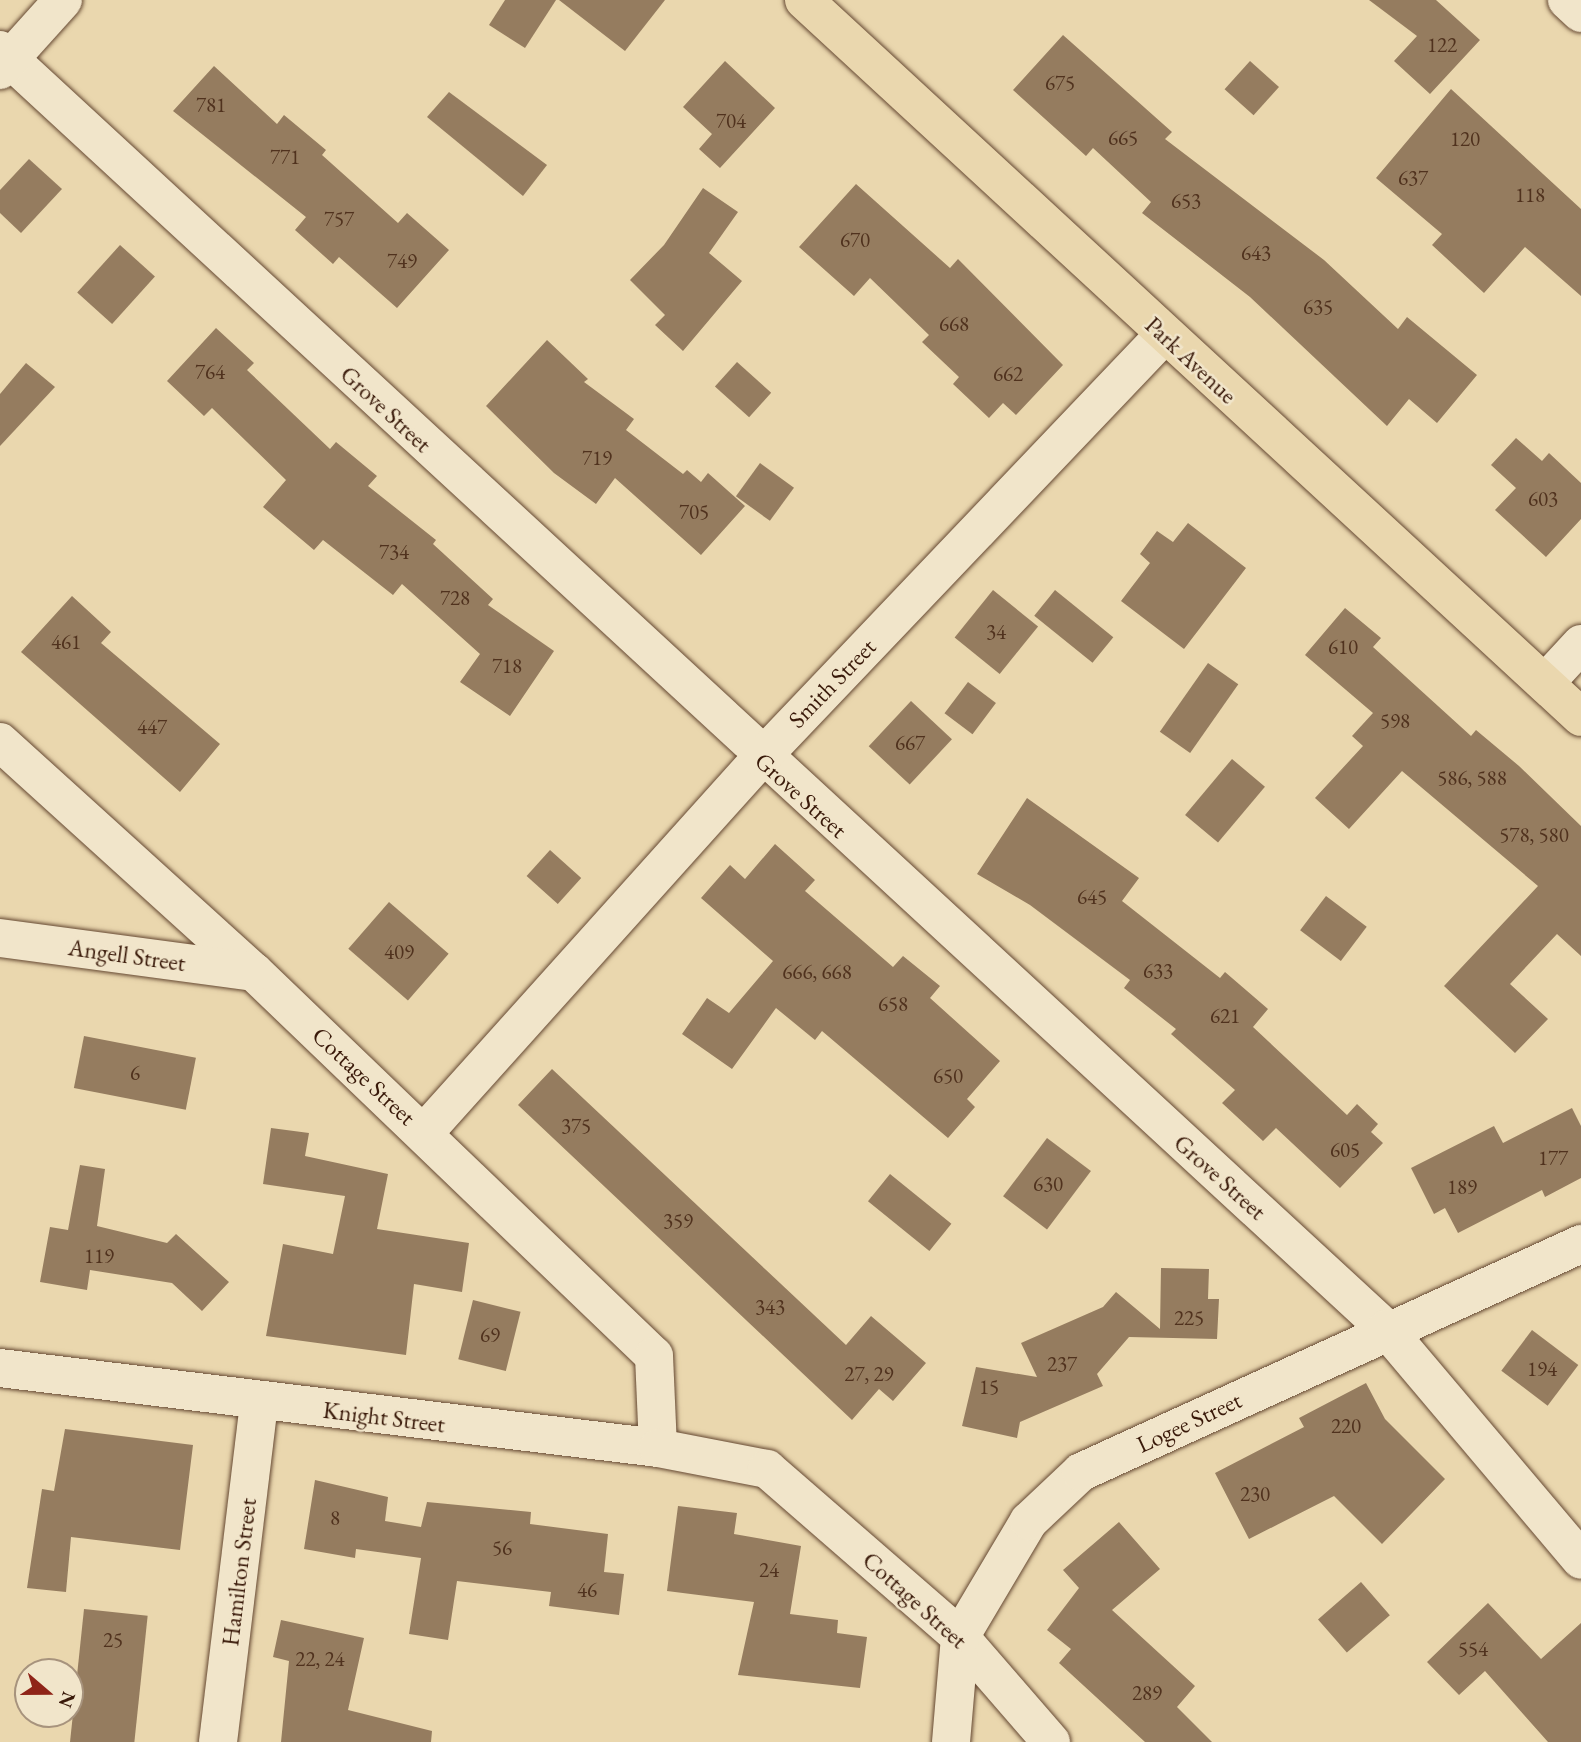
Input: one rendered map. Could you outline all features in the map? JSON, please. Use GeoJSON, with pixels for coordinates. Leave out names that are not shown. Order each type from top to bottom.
{"type":"FeatureCollection","features":[{"type":"Feature","properties":{"kind":"main road","name":"Park Avenue"},"geometry":{"type":"LineString","coordinates":[[804,0],[1581,717]]}},
{"type":"Feature","properties":{"kind":"street"},"geometry":{"type":"LineString","coordinates":[[3,60],[64,0]]}},
{"type":"Feature","properties":{"kind":"street"},"geometry":{"type":"LineString","coordinates":[[1567,0],[1581,13]]}},
{"type":"Feature","properties":{"kind":"street","name":"Grove Street"},"geometry":{"type":"LineString","coordinates":[[3,60],[1386,1329],[1581,1560]]}},
{"type":"Feature","properties":{"kind":"street","name":"Smith Street"},"geometry":{"type":"LineString","coordinates":[[424,1133],[761,758],[1164,335]]}},
{"type":"Feature","properties":{"kind":"street"},"geometry":{"type":"LineString","coordinates":[[1545,683],[1581,644]]}},
{"type":"Feature","properties":{"kind":"street","name":"Cottage Street"},"geometry":{"type":"LineString","coordinates":[[0,742],[254,972],[654,1356],[658,1448]]}},
{"type":"Feature","properties":{"kind":"street","name":"Angell Street"},"geometry":{"type":"LineString","coordinates":[[0,938],[254,972]]}},
{"type":"Feature","properties":{"kind":"street","name":"Logee Street"},"geometry":{"type":"LineString","coordinates":[[951,1742],[960,1637],[1029,1521],[1081,1472],[1386,1329],[1581,1244]]}},
{"type":"Feature","properties":{"kind":"street","name":"Knight Street"},"geometry":{"type":"LineString","coordinates":[[0,1368],[259,1402],[658,1448],[767,1469]]}},
{"type":"Feature","properties":{"kind":"street","name":"Hamilton Street"},"geometry":{"type":"LineString","coordinates":[[218,1742],[259,1402]]}},
{"type":"Feature","properties":{"kind":"street","name":"Cottage Street"},"geometry":{"type":"LineString","coordinates":[[767,1469],[960,1637],[1051,1742]]}},
{"type":"Feature","properties":{"kind":"building"},"geometry":{"type":"Polygon","coordinates":[[[505,0],[556,0],[525,48],[489,25],[505,0]]]}},
{"type":"Feature","properties":{"kind":"building"},"geometry":{"type":"Polygon","coordinates":[[[559,0],[665,0],[625,51],[559,0]]]}},
{"type":"Feature","properties":{"kind":"building"},"geometry":{"type":"Polygon","coordinates":[[[1369,0],[1436,0],[1480,40],[1430,94],[1394,61],[1417,36],[1369,0]]]}},
{"type":"Feature","properties":{"kind":"building"},"geometry":{"type":"Polygon","coordinates":[[[1063,35],[1172,132],[1165,139],[1324,260],[1398,329],[1407,317],[1477,375],[1437,423],[1409,399],[1387,426],[1250,297],[1142,213],[1151,202],[1093,148],[1086,156],[1013,90],[1063,35]]]}},
{"type":"Feature","properties":{"kind":"building"},"geometry":{"type":"Polygon","coordinates":[[[725,61],[775,108],[720,168],[699,149],[712,134],[683,107],[725,61]]]}},
{"type":"Feature","properties":{"kind":"building"},"geometry":{"type":"Polygon","coordinates":[[[1250,61],[1279,87],[1254,115],[1225,89],[1250,61]]]}},
{"type":"Feature","properties":{"kind":"building"},"geometry":{"type":"Polygon","coordinates":[[[214,66],[277,124],[284,115],[326,150],[322,155],[398,223],[407,213],[449,250],[397,308],[339,257],[333,264],[295,230],[306,217],[173,111],[214,66]]]}},
{"type":"Feature","properties":{"kind":"building"},"geometry":{"type":"Polygon","coordinates":[[[1451,89],[1581,209],[1581,296],[1525,247],[1484,293],[1432,245],[1442,234],[1376,178],[1451,89]]]}},
{"type":"Feature","properties":{"kind":"building"},"geometry":{"type":"Polygon","coordinates":[[[449,92],[547,165],[523,196],[427,117],[449,92]]]}},
{"type":"Feature","properties":{"kind":"building"},"geometry":{"type":"Polygon","coordinates":[[[29,159],[62,189],[21,233],[0,213],[0,190],[29,159]]]}},
{"type":"Feature","properties":{"kind":"building"},"geometry":{"type":"Polygon","coordinates":[[[856,184],[950,268],[958,259],[1063,365],[1016,415],[1003,403],[989,418],[953,384],[959,377],[922,342],[929,335],[870,278],[854,296],[799,247],[856,184]]]}},
{"type":"Feature","properties":{"kind":"building"},"geometry":{"type":"Polygon","coordinates":[[[703,188],[738,212],[709,253],[742,281],[683,351],[655,325],[665,315],[630,280],[664,245],[703,188]]]}},
{"type":"Feature","properties":{"kind":"building"},"geometry":{"type":"Polygon","coordinates":[[[120,245],[155,276],[112,324],[77,293],[120,245]]]}},
{"type":"Feature","properties":{"kind":"building"},"geometry":{"type":"Polygon","coordinates":[[[216,328],[254,363],[247,370],[330,449],[336,442],[377,476],[368,486],[436,540],[433,544],[493,599],[488,605],[554,651],[510,716],[460,682],[480,654],[402,584],[393,595],[323,540],[314,550],[263,507],[286,480],[212,408],[204,416],[167,381],[216,328]]]}},
{"type":"Feature","properties":{"kind":"building"},"geometry":{"type":"Polygon","coordinates":[[[547,340],[588,379],[584,382],[634,419],[626,430],[683,474],[687,470],[701,482],[708,473],[745,506],[701,555],[615,478],[596,504],[554,473],[486,406],[547,340]]]}},
{"type":"Feature","properties":{"kind":"building"},"geometry":{"type":"Polygon","coordinates":[[[737,362],[771,393],[749,417],[715,387],[737,362]]]}},
{"type":"Feature","properties":{"kind":"building"},"geometry":{"type":"Polygon","coordinates":[[[26,363],[55,387],[0,446],[0,394],[26,363]]]}},
{"type":"Feature","properties":{"kind":"building"},"geometry":{"type":"Polygon","coordinates":[[[1516,438],[1542,461],[1549,453],[1581,483],[1581,519],[1546,557],[1495,510],[1516,488],[1491,465],[1516,438]]]}},
{"type":"Feature","properties":{"kind":"building"},"geometry":{"type":"Polygon","coordinates":[[[760,463],[794,488],[770,521],[736,496],[760,463]]]}},
{"type":"Feature","properties":{"kind":"building"},"geometry":{"type":"Polygon","coordinates":[[[1188,523],[1246,568],[1184,649],[1121,601],[1150,563],[1140,554],[1157,531],[1173,542],[1188,523]]]}},
{"type":"Feature","properties":{"kind":"building"},"geometry":{"type":"Polygon","coordinates":[[[993,590],[1038,627],[1000,674],[955,637],[993,590]]]}},
{"type":"Feature","properties":{"kind":"building"},"geometry":{"type":"Polygon","coordinates":[[[1055,590],[1113,637],[1093,663],[1034,616],[1055,590]]]}},
{"type":"Feature","properties":{"kind":"building"},"geometry":{"type":"Polygon","coordinates":[[[72,596],[111,632],[101,643],[220,744],[180,792],[21,652],[72,596]]]}},
{"type":"Feature","properties":{"kind":"building"},"geometry":{"type":"Polygon","coordinates":[[[1345,608],[1381,638],[1373,647],[1471,736],[1476,730],[1519,766],[1581,826],[1581,956],[1557,934],[1510,984],[1548,1019],[1515,1053],[1444,986],[1538,886],[1402,771],[1349,829],[1315,798],[1363,746],[1352,736],[1373,713],[1305,655],[1345,608]]]}},
{"type":"Feature","properties":{"kind":"building"},"geometry":{"type":"Polygon","coordinates":[[[1208,663],[1238,684],[1190,753],[1160,732],[1208,663]]]}},
{"type":"Feature","properties":{"kind":"building"},"geometry":{"type":"Polygon","coordinates":[[[968,682],[996,703],[972,734],[945,713],[968,682]]]}},
{"type":"Feature","properties":{"kind":"building"},"geometry":{"type":"Polygon","coordinates":[[[911,701],[952,739],[910,785],[869,746],[911,701]]]}},
{"type":"Feature","properties":{"kind":"building"},"geometry":{"type":"Polygon","coordinates":[[[1232,759],[1265,787],[1218,843],[1185,815],[1232,759]]]}},
{"type":"Feature","properties":{"kind":"building"},"geometry":{"type":"Polygon","coordinates":[[[1027,798],[1139,878],[1122,901],[1220,978],[1225,972],[1268,1009],[1253,1027],[1347,1115],[1357,1104],[1378,1124],[1371,1132],[1383,1143],[1340,1188],[1276,1128],[1263,1141],[1222,1103],[1235,1090],[1171,1034],[1176,1029],[1124,988],[1130,980],[1030,905],[977,874],[1027,798]]]}},
{"type":"Feature","properties":{"kind":"building"},"geometry":{"type":"Polygon","coordinates":[[[775,844],[815,880],[805,891],[893,967],[903,956],[940,986],[930,998],[1000,1061],[967,1099],[975,1107],[948,1138],[822,1031],[815,1040],[776,1008],[732,1069],[682,1034],[707,998],[729,1013],[773,961],[701,898],[730,865],[745,879],[775,844]]]}},
{"type":"Feature","properties":{"kind":"building"},"geometry":{"type":"Polygon","coordinates":[[[550,850],[581,878],[558,904],[527,876],[550,850]]]}},
{"type":"Feature","properties":{"kind":"building"},"geometry":{"type":"Polygon","coordinates":[[[1326,896],[1367,927],[1341,961],[1300,930],[1326,896]]]}},
{"type":"Feature","properties":{"kind":"building"},"geometry":{"type":"Polygon","coordinates":[[[389,902],[449,954],[408,1001],[348,949],[389,902]]]}},
{"type":"Feature","properties":{"kind":"building"},"geometry":{"type":"Polygon","coordinates":[[[84,1036],[196,1058],[186,1110],[74,1088],[84,1036]]]}},
{"type":"Feature","properties":{"kind":"building"},"geometry":{"type":"Polygon","coordinates":[[[552,1069],[846,1345],[871,1316],[926,1363],[893,1401],[879,1389],[852,1420],[518,1105],[552,1069]]]}},
{"type":"Feature","properties":{"kind":"building"},"geometry":{"type":"Polygon","coordinates":[[[1572,1108],[1581,1126],[1581,1178],[1545,1197],[1542,1190],[1458,1233],[1445,1208],[1434,1214],[1411,1168],[1494,1126],[1503,1143],[1572,1108]]]}},
{"type":"Feature","properties":{"kind":"building"},"geometry":{"type":"Polygon","coordinates":[[[271,1128],[309,1133],[305,1156],[388,1174],[377,1229],[469,1243],[462,1292],[414,1284],[406,1355],[266,1336],[283,1244],[333,1254],[345,1196],[263,1184],[271,1128]]]}},
{"type":"Feature","properties":{"kind":"building"},"geometry":{"type":"Polygon","coordinates":[[[1047,1138],[1091,1171],[1047,1229],[1003,1196],[1047,1138]]]}},
{"type":"Feature","properties":{"kind":"building"},"geometry":{"type":"Polygon","coordinates":[[[80,1165],[105,1169],[97,1226],[167,1243],[176,1234],[229,1282],[202,1311],[172,1283],[90,1270],[87,1290],[40,1282],[50,1227],[68,1230],[80,1165]]]}},
{"type":"Feature","properties":{"kind":"building"},"geometry":{"type":"Polygon","coordinates":[[[890,1174],[951,1224],[929,1251],[868,1201],[890,1174]]]}},
{"type":"Feature","properties":{"kind":"building"},"geometry":{"type":"Polygon","coordinates":[[[1161,1268],[1209,1269],[1208,1299],[1219,1299],[1217,1339],[1129,1337],[1097,1374],[1103,1386],[1020,1422],[1017,1438],[962,1426],[976,1367],[1037,1377],[1021,1343],[1103,1307],[1116,1292],[1160,1329],[1161,1268]]]}},
{"type":"Feature","properties":{"kind":"building"},"geometry":{"type":"Polygon","coordinates":[[[473,1300],[521,1312],[506,1371],[458,1359],[473,1300]]]}},
{"type":"Feature","properties":{"kind":"building"},"geometry":{"type":"Polygon","coordinates":[[[1532,1330],[1578,1365],[1548,1406],[1501,1371],[1532,1330]]]}},
{"type":"Feature","properties":{"kind":"building"},"geometry":{"type":"Polygon","coordinates":[[[1366,1383],[1385,1419],[1445,1479],[1382,1544],[1334,1496],[1249,1539],[1215,1473],[1304,1427],[1299,1418],[1366,1383]]]}},
{"type":"Feature","properties":{"kind":"building"},"geometry":{"type":"Polygon","coordinates":[[[65,1429],[193,1445],[180,1550],[71,1537],[66,1592],[27,1588],[42,1489],[54,1491],[65,1429]]]}},
{"type":"Feature","properties":{"kind":"building"},"geometry":{"type":"Polygon","coordinates":[[[315,1480],[388,1497],[385,1521],[421,1527],[427,1502],[531,1512],[530,1524],[608,1534],[604,1572],[624,1574],[619,1615],[549,1606],[551,1592],[457,1581],[448,1640],[409,1634],[421,1558],[356,1549],[355,1558],[304,1549],[315,1480]]]}},
{"type":"Feature","properties":{"kind":"building"},"geometry":{"type":"Polygon","coordinates":[[[678,1506],[737,1513],[734,1534],[801,1546],[790,1614],[838,1620],[837,1633],[867,1637],[860,1688],[738,1675],[754,1602],[667,1591],[678,1506]]]}},
{"type":"Feature","properties":{"kind":"building"},"geometry":{"type":"Polygon","coordinates":[[[1119,1522],[1160,1569],[1112,1610],[1195,1686],[1177,1707],[1212,1742],[1145,1742],[1059,1663],[1071,1649],[1047,1630],[1079,1588],[1063,1570],[1119,1522]]]}},
{"type":"Feature","properties":{"kind":"building"},"geometry":{"type":"Polygon","coordinates":[[[1361,1582],[1390,1615],[1347,1653],[1318,1619],[1361,1582]]]}},
{"type":"Feature","properties":{"kind":"building"},"geometry":{"type":"Polygon","coordinates":[[[1488,1603],[1541,1659],[1581,1623],[1581,1742],[1548,1742],[1485,1671],[1459,1695],[1427,1662],[1488,1603]]]}},
{"type":"Feature","properties":{"kind":"building"},"geometry":{"type":"Polygon","coordinates":[[[84,1609],[148,1616],[134,1742],[70,1742],[71,1728],[84,1728],[84,1658],[79,1658],[84,1609]]]}},
{"type":"Feature","properties":{"kind":"building"},"geometry":{"type":"Polygon","coordinates":[[[281,1620],[364,1638],[348,1710],[432,1731],[431,1742],[281,1742],[289,1661],[273,1657],[281,1620]]]}}]}
